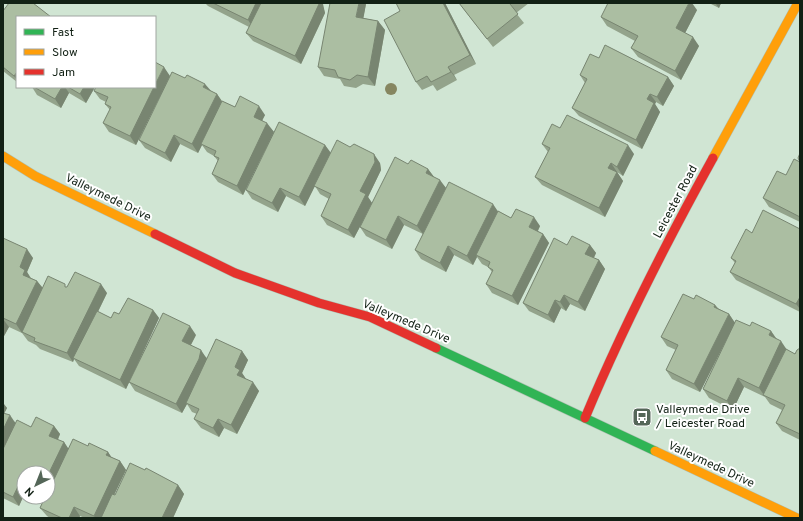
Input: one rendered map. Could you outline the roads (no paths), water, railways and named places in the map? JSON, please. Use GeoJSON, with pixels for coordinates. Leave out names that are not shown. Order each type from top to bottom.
{"type":"FeatureCollection","features":[{"type":"Feature","properties":{"kind":"street","name":"Leicester Road"},"geometry":{"type":"LineString","coordinates":[[585,418],[602,377],[682,214],[798,3]]}},
{"type":"Feature","properties":{"kind":"street","name":"Valleymede Drive"},"geometry":{"type":"LineString","coordinates":[[3,156],[35,176],[236,273],[319,303],[370,318],[797,518]]}},
{"type":"Feature","properties":{"kind":"place","name":"Valleymede Drive / Leicester Road"},"geometry":{"type":"Point","coordinates":[642,417]}}]}
